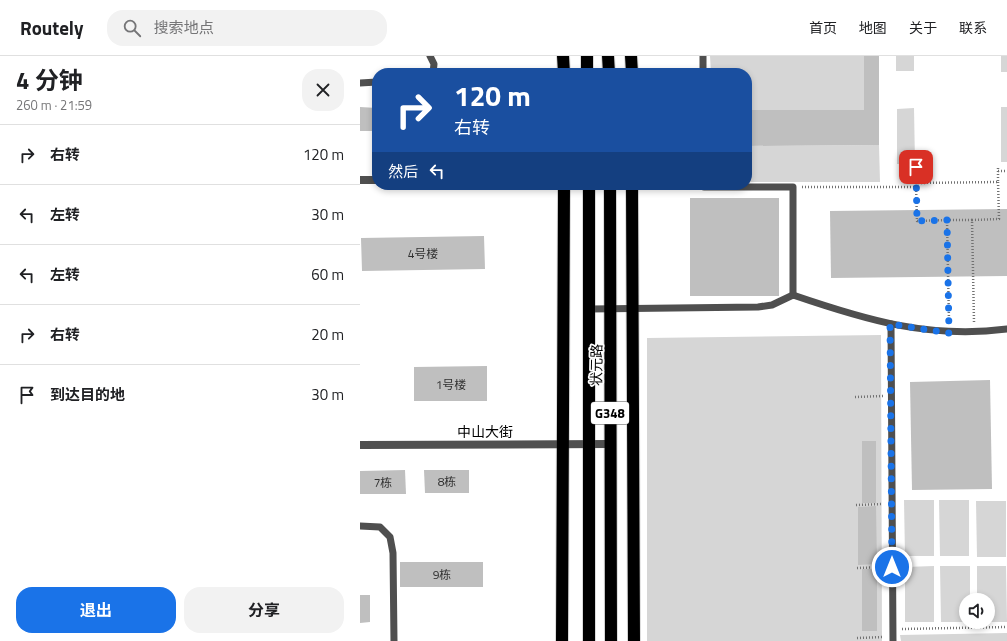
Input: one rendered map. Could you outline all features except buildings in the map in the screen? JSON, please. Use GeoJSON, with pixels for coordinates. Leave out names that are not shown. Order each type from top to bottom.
{"type":"FeatureCollection","features":[{"type":"Feature","properties":{"kind":"highway"},"geometry":{"type":"LineString","coordinates":[[564,56],[564,68]]}},
{"type":"Feature","properties":{"kind":"highway"},"geometry":{"type":"LineString","coordinates":[[587,56],[587,68]]}},
{"type":"Feature","properties":{"kind":"highway"},"geometry":{"type":"LineString","coordinates":[[608,56],[609,68]]}},
{"type":"Feature","properties":{"kind":"highway"},"geometry":{"type":"LineString","coordinates":[[632,56],[632,68]]}},
{"type":"Feature","properties":{"kind":"highway"},"geometry":{"type":"LineString","coordinates":[[562,641],[564,190]]}},
{"type":"Feature","properties":{"kind":"highway","name":"状元路"},"geometry":{"type":"LineString","coordinates":[[589,190],[589,641]]}},
{"type":"Feature","properties":{"kind":"highway","name":"状元路"},"geometry":{"type":"LineString","coordinates":[[610,190],[611,641]]}},
{"type":"Feature","properties":{"kind":"highway"},"geometry":{"type":"LineString","coordinates":[[632,190],[634,641]]}},
{"type":"Feature","properties":{"kind":"street"},"geometry":{"type":"LineString","coordinates":[[360,180],[372,180]]}},
{"type":"Feature","properties":{"kind":"street","name":"中山大街"},"geometry":{"type":"LineString","coordinates":[[360,445],[610,444]]}},
{"type":"Feature","properties":{"kind":"lane"},"geometry":{"type":"LineString","coordinates":[[430,56],[434,64],[434,68]]}},
{"type":"Feature","properties":{"kind":"lane"},"geometry":{"type":"LineString","coordinates":[[703,56],[703,68]]}},
{"type":"Feature","properties":{"kind":"lane"},"geometry":{"type":"LineString","coordinates":[[360,83],[372,82]]}},
{"type":"Feature","properties":{"kind":"lane"},"geometry":{"type":"LineString","coordinates":[[752,187],[793,187],[793,295]]}},
{"type":"Feature","properties":{"kind":"lane"},"geometry":{"type":"LineString","coordinates":[[590,309],[758,307],[772,305],[793,295],[858,316],[890,324],[949,333],[1007,329]]}},
{"type":"Feature","properties":{"kind":"lane"},"geometry":{"type":"LineString","coordinates":[[890,324],[893,639]]}},
{"type":"Feature","properties":{"kind":"lane"},"geometry":{"type":"LineString","coordinates":[[360,526],[380,527],[390,537],[394,553],[394,641]]}},
{"type":"Feature","properties":{"kind":"path"},"geometry":{"type":"LineString","coordinates":[[916,167],[917,221],[999,219],[998,166]]}},
{"type":"Feature","properties":{"kind":"path"},"geometry":{"type":"LineString","coordinates":[[998,171],[1007,171]]}},
{"type":"Feature","properties":{"kind":"path"},"geometry":{"type":"LineString","coordinates":[[916,183],[998,181]]}},
{"type":"Feature","properties":{"kind":"path"},"geometry":{"type":"LineString","coordinates":[[793,187],[916,187]]}},
{"type":"Feature","properties":{"kind":"path"},"geometry":{"type":"LineString","coordinates":[[947,220],[949,333]]}},
{"type":"Feature","properties":{"kind":"path"},"geometry":{"type":"LineString","coordinates":[[972,220],[974,332]]}},
{"type":"Feature","properties":{"kind":"path"},"geometry":{"type":"LineString","coordinates":[[855,397],[891,396]]}},
{"type":"Feature","properties":{"kind":"path"},"geometry":{"type":"LineString","coordinates":[[856,505],[892,504]]}},
{"type":"Feature","properties":{"kind":"path"},"geometry":{"type":"LineString","coordinates":[[857,568],[892,567]]}},
{"type":"Feature","properties":{"kind":"path"},"geometry":{"type":"LineString","coordinates":[[893,629],[1007,627]]}},
{"type":"Feature","properties":{"kind":"path"},"geometry":{"type":"LineString","coordinates":[[857,638],[893,639]]}},
{"type":"Feature","properties":{"kind":"shaded area"},"geometry":{"type":"Polygon","coordinates":[[[710,56],[864,56],[864,110],[752,110],[752,68],[711,68],[710,56]]]}},
{"type":"Feature","properties":{"kind":"shaded area"},"geometry":{"type":"Polygon","coordinates":[[[896,56],[914,56],[914,71],[896,71],[896,56]]]}},
{"type":"Feature","properties":{"kind":"shaded area"},"geometry":{"type":"Polygon","coordinates":[[[1001,56],[1007,56],[1007,72],[1001,72],[1001,56]]]}},
{"type":"Feature","properties":{"kind":"shaded area"},"geometry":{"type":"Polygon","coordinates":[[[1001,107],[1007,107],[1007,162],[1001,162],[1001,107]]]}},
{"type":"Feature","properties":{"kind":"shaded area"},"geometry":{"type":"Polygon","coordinates":[[[914,108],[915,164],[897,164],[897,109],[914,108]]]}},
{"type":"Feature","properties":{"kind":"shaded area"},"geometry":{"type":"Polygon","coordinates":[[[879,145],[880,182],[752,182],[752,146],[879,145]]]}},
{"type":"Feature","properties":{"kind":"shaded area"},"geometry":{"type":"Polygon","coordinates":[[[881,335],[882,641],[647,641],[647,338],[881,335]]]}},
{"type":"Feature","properties":{"kind":"shaded area"},"geometry":{"type":"Polygon","coordinates":[[[904,500],[934,500],[934,556],[905,556],[904,500]]]}},
{"type":"Feature","properties":{"kind":"shaded area"},"geometry":{"type":"Polygon","coordinates":[[[939,500],[969,500],[969,556],[940,556],[939,500]]]}},
{"type":"Feature","properties":{"kind":"shaded area"},"geometry":{"type":"Polygon","coordinates":[[[976,501],[1006,501],[1006,557],[977,557],[976,501]]]}},
{"type":"Feature","properties":{"kind":"shaded area"},"geometry":{"type":"Polygon","coordinates":[[[934,566],[934,622],[905,622],[905,567],[934,566]]]}},
{"type":"Feature","properties":{"kind":"shaded area"},"geometry":{"type":"Polygon","coordinates":[[[940,566],[970,566],[970,593],[959,593],[959,622],[941,622],[940,566]]]}},
{"type":"Feature","properties":{"kind":"shaded area"},"geometry":{"type":"Polygon","coordinates":[[[977,566],[1006,566],[1007,622],[995,622],[995,593],[977,593],[977,566]]]}},
{"type":"Feature","properties":{"kind":"shaded area"},"geometry":{"type":"Polygon","coordinates":[[[1007,633],[1007,641],[901,641],[900,635],[1007,633]]]}},
{"type":"Feature","properties":{"kind":"route"},"geometry":{"type":"LineString","coordinates":[[892,567],[890,324],[949,333],[947,220],[917,221],[916,167]]}}]}
